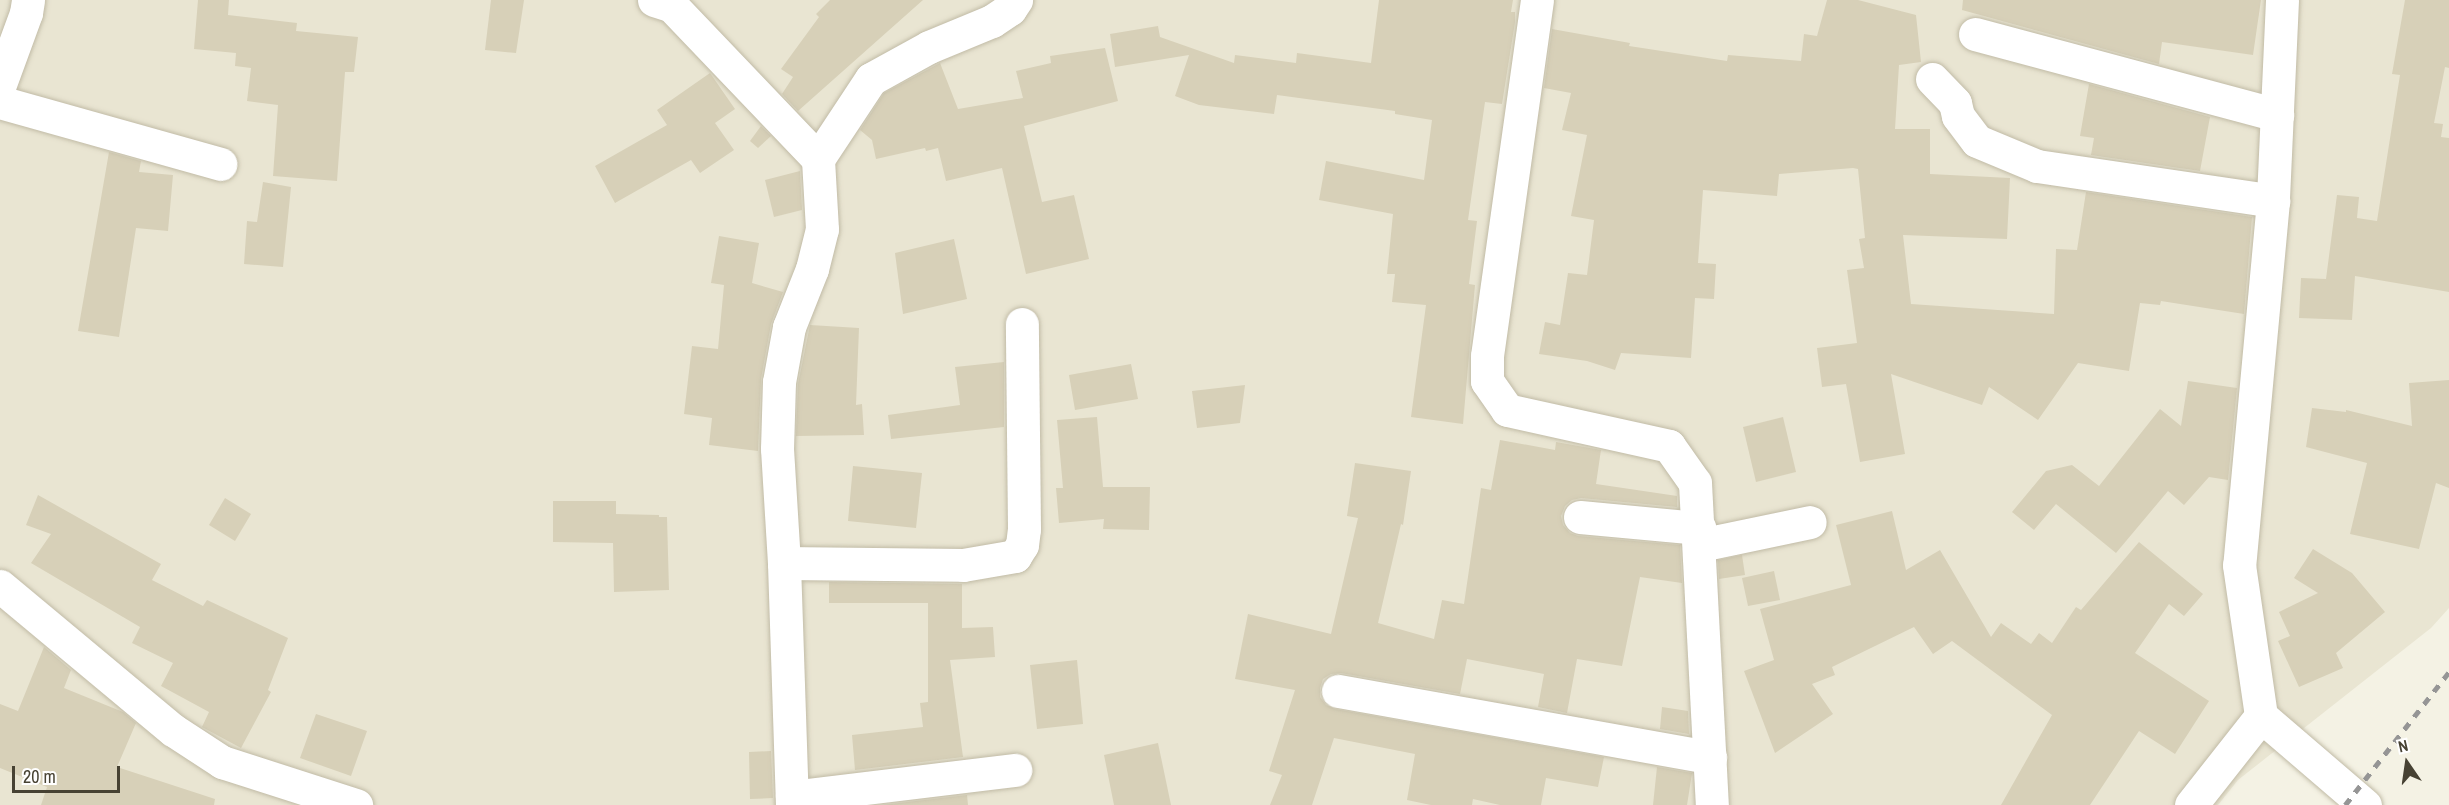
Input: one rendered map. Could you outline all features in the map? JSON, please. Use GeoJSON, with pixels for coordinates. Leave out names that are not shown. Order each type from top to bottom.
{"type":"FeatureCollection","features":[{"type":"Feature","properties":{"kind":"street"},"geometry":{"type":"LineString","coordinates":[[27,0],[26,13],[1,85],[220,164]]}},
{"type":"Feature","properties":{"kind":"street"},"geometry":{"type":"LineString","coordinates":[[654,0],[672,6],[818,159]]}},
{"type":"Feature","properties":{"kind":"street"},"geometry":{"type":"LineString","coordinates":[[1015,770],[792,801],[784,563],[777,448],[779,382],[789,327],[812,269],[822,229],[818,159],[871,79],[929,47],[993,21],[1010,9],[1016,0]]}},
{"type":"Feature","properties":{"kind":"street"},"geometry":{"type":"LineString","coordinates":[[1537,0],[1487,356],[1487,381],[1507,410],[1669,446],[1695,483],[1712,805]]}},
{"type":"Feature","properties":{"kind":"street"},"geometry":{"type":"LineString","coordinates":[[2282,0],[2273,201],[2239,565],[2261,716],[2365,805]]}},
{"type":"Feature","properties":{"kind":"street"},"geometry":{"type":"LineString","coordinates":[[1975,34],[2277,115]]}},
{"type":"Feature","properties":{"kind":"street"},"geometry":{"type":"LineString","coordinates":[[1932,79],[1955,103],[1958,116],[1977,141],[2037,166],[2273,201]]}},
{"type":"Feature","properties":{"kind":"street"},"geometry":{"type":"LineString","coordinates":[[784,563],[963,565],[1015,556],[1022,545],[1024,529],[1022,324]]}},
{"type":"Feature","properties":{"kind":"street"},"geometry":{"type":"LineString","coordinates":[[1581,517],[1699,536],[1810,522]]}},
{"type":"Feature","properties":{"kind":"street"},"geometry":{"type":"LineString","coordinates":[[2,593],[173,730],[222,762],[356,805]]}},
{"type":"Feature","properties":{"kind":"street"},"geometry":{"type":"LineString","coordinates":[[1338,691],[1710,757]]}},
{"type":"Feature","properties":{"kind":"street"},"geometry":{"type":"LineString","coordinates":[[2192,805],[2261,716]]}},
{"type":"Feature","properties":{"kind":"shaded area"},"geometry":{"type":"Polygon","coordinates":[[[0,0],[2449,0],[2449,608],[2431,628],[2238,780],[2218,805],[0,805],[0,0]]]}},
{"type":"Feature","properties":{"kind":"building"},"geometry":{"type":"Polygon","coordinates":[[[198,0],[229,0],[228,15],[297,23],[296,31],[358,37],[354,72],[345,72],[337,181],[273,176],[278,105],[247,101],[251,68],[235,66],[236,53],[194,49],[198,0]]]}},
{"type":"Feature","properties":{"kind":"building"},"geometry":{"type":"Polygon","coordinates":[[[491,0],[524,0],[516,53],[485,50],[491,0]]]}},
{"type":"Feature","properties":{"kind":"building"},"geometry":{"type":"Polygon","coordinates":[[[830,0],[923,0],[798,111],[782,94],[793,77],[781,69],[819,17],[816,14],[830,0]]]}},
{"type":"Feature","properties":{"kind":"building"},"geometry":{"type":"Polygon","coordinates":[[[1379,0],[1513,0],[1511,12],[1515,12],[1515,22],[1502,104],[1485,102],[1468,220],[1477,221],[1469,284],[1475,285],[1463,424],[1411,417],[1426,305],[1392,302],[1395,274],[1387,274],[1393,214],[1319,200],[1326,161],[1424,180],[1432,120],[1395,114],[1395,111],[1277,95],[1274,114],[1199,105],[1175,96],[1189,55],[1115,67],[1110,34],[1158,26],[1160,37],[1234,63],[1235,55],[1296,63],[1297,53],[1371,63],[1379,0]]]}},
{"type":"Feature","properties":{"kind":"building"},"geometry":{"type":"Polygon","coordinates":[[[1827,0],[1858,0],[1916,15],[1921,62],[1899,65],[1895,129],[1930,129],[1930,174],[2010,178],[2007,239],[1903,235],[1911,304],[2054,314],[2056,249],[2077,250],[2086,192],[2252,217],[2244,314],[2161,301],[2160,305],[2140,303],[2129,371],[2078,363],[2038,420],[1989,387],[1982,405],[1891,374],[1905,454],[1860,462],[1846,384],[1822,387],[1817,348],[1857,343],[1847,270],[1864,268],[1859,239],[1865,238],[1858,169],[1853,168],[1779,174],[1777,196],[1703,190],[1698,263],[1716,264],[1714,299],[1695,298],[1691,358],[1621,353],[1615,370],[1587,361],[1539,354],[1545,322],[1560,325],[1568,273],[1587,275],[1594,220],[1571,216],[1587,135],[1562,130],[1571,93],[1544,88],[1552,29],[1630,43],[1629,46],[1727,61],[1728,55],[1801,61],[1804,34],[1817,36],[1827,0]]]}},
{"type":"Feature","properties":{"kind":"building"},"geometry":{"type":"Polygon","coordinates":[[[1963,0],[2261,0],[2253,55],[2162,42],[2159,64],[1962,10],[1963,0]]]}},
{"type":"Feature","properties":{"kind":"building"},"geometry":{"type":"Polygon","coordinates":[[[2405,0],[2449,0],[2449,68],[2445,67],[2434,123],[2443,124],[2441,137],[2449,138],[2449,292],[2355,276],[2352,320],[2299,318],[2301,278],[2326,279],[2337,195],[2359,197],[2357,218],[2377,221],[2400,75],[2392,74],[2405,0]]]}},
{"type":"Feature","properties":{"kind":"building"},"geometry":{"type":"Polygon","coordinates":[[[1105,48],[1118,101],[1024,126],[1042,202],[1074,195],[1089,259],[1026,274],[1002,168],[946,181],[938,148],[926,151],[925,148],[876,159],[872,140],[860,130],[884,93],[940,63],[958,109],[1023,98],[1016,71],[1051,63],[1050,56],[1105,48]]]}},
{"type":"Feature","properties":{"kind":"building"},"geometry":{"type":"Polygon","coordinates":[[[710,73],[735,109],[715,123],[734,150],[700,173],[691,160],[615,203],[595,166],[667,125],[657,110],[710,73]]]}},
{"type":"Feature","properties":{"kind":"building"},"geometry":{"type":"Polygon","coordinates":[[[2089,84],[2210,117],[2200,171],[2091,155],[2094,138],[2080,136],[2089,84]]]}},
{"type":"Feature","properties":{"kind":"building"},"geometry":{"type":"Polygon","coordinates":[[[761,126],[771,136],[758,148],[750,141],[761,126]]]}},
{"type":"Feature","properties":{"kind":"building"},"geometry":{"type":"Polygon","coordinates":[[[109,152],[141,161],[139,172],[173,175],[168,231],[136,228],[119,337],[78,331],[109,152]]]}},
{"type":"Feature","properties":{"kind":"building"},"geometry":{"type":"Polygon","coordinates":[[[800,171],[802,210],[774,217],[765,180],[800,171]]]}},
{"type":"Feature","properties":{"kind":"building"},"geometry":{"type":"Polygon","coordinates":[[[263,182],[291,187],[283,267],[244,264],[247,221],[257,222],[263,182]]]}},
{"type":"Feature","properties":{"kind":"building"},"geometry":{"type":"Polygon","coordinates":[[[719,236],[759,243],[752,283],[783,292],[771,324],[761,379],[758,451],[709,445],[712,418],[684,414],[692,346],[718,349],[724,285],[711,283],[719,236]]]}},
{"type":"Feature","properties":{"kind":"building"},"geometry":{"type":"Polygon","coordinates":[[[954,239],[967,299],[903,314],[895,253],[954,239]]]}},
{"type":"Feature","properties":{"kind":"building"},"geometry":{"type":"Polygon","coordinates":[[[810,325],[859,328],[856,405],[862,404],[864,435],[796,436],[798,384],[810,325]]]}},
{"type":"Feature","properties":{"kind":"building"},"geometry":{"type":"Polygon","coordinates":[[[1004,362],[1004,427],[891,439],[888,415],[960,405],[955,367],[1004,362]]]}},
{"type":"Feature","properties":{"kind":"building"},"geometry":{"type":"Polygon","coordinates":[[[1131,364],[1138,399],[1075,410],[1069,375],[1131,364]]]}},
{"type":"Feature","properties":{"kind":"building"},"geometry":{"type":"Polygon","coordinates":[[[2449,380],[2449,488],[2436,483],[2419,549],[2350,534],[2367,463],[2306,447],[2312,408],[2346,412],[2346,410],[2412,426],[2409,383],[2449,380]]]}},
{"type":"Feature","properties":{"kind":"building"},"geometry":{"type":"Polygon","coordinates":[[[2188,381],[2237,388],[2228,480],[2209,477],[2184,505],[2168,491],[2116,553],[2056,504],[2034,530],[2012,512],[2046,471],[2072,465],[2099,486],[2160,409],[2181,426],[2188,381]]]}},
{"type":"Feature","properties":{"kind":"building"},"geometry":{"type":"Polygon","coordinates":[[[1245,385],[1240,423],[1197,428],[1192,391],[1245,385]]]}},
{"type":"Feature","properties":{"kind":"building"},"geometry":{"type":"Polygon","coordinates":[[[1097,417],[1103,487],[1150,487],[1149,530],[1103,529],[1104,519],[1059,523],[1056,488],[1063,488],[1057,420],[1097,417]]]}},
{"type":"Feature","properties":{"kind":"building"},"geometry":{"type":"Polygon","coordinates":[[[1783,417],[1796,472],[1756,482],[1743,427],[1783,417]]]}},
{"type":"Feature","properties":{"kind":"building"},"geometry":{"type":"Polygon","coordinates":[[[1500,440],[1555,450],[1556,442],[1601,450],[1596,484],[1677,496],[1677,507],[1581,498],[1572,500],[1565,506],[1561,516],[1563,525],[1570,533],[1578,536],[1680,545],[1682,583],[1640,577],[1622,666],[1577,659],[1567,713],[1538,707],[1544,674],[1467,659],[1460,694],[1341,673],[1331,674],[1323,679],[1320,697],[1326,705],[1335,709],[1604,757],[1598,787],[1546,778],[1541,805],[1500,805],[1473,799],[1472,805],[1431,805],[1407,800],[1415,754],[1334,738],[1312,805],[1270,805],[1282,775],[1269,771],[1295,690],[1235,679],[1248,614],[1331,634],[1358,518],[1347,516],[1355,463],[1411,471],[1403,525],[1401,524],[1378,623],[1434,639],[1442,600],[1464,604],[1481,488],[1491,490],[1500,440]]]}},
{"type":"Feature","properties":{"kind":"building"},"geometry":{"type":"Polygon","coordinates":[[[853,466],[922,473],[916,528],[848,521],[853,466]]]}},
{"type":"Feature","properties":{"kind":"building"},"geometry":{"type":"Polygon","coordinates":[[[38,495],[161,564],[152,580],[203,606],[207,600],[288,638],[268,690],[271,692],[241,748],[202,727],[209,712],[161,686],[173,663],[132,643],[140,627],[31,563],[51,534],[26,525],[38,495]]]}},
{"type":"Feature","properties":{"kind":"building"},"geometry":{"type":"Polygon","coordinates":[[[225,498],[251,514],[235,541],[209,525],[225,498]]]}},
{"type":"Feature","properties":{"kind":"building"},"geometry":{"type":"Polygon","coordinates":[[[553,501],[616,501],[616,514],[667,517],[669,590],[614,592],[613,543],[553,542],[553,501]]]}},
{"type":"Feature","properties":{"kind":"building"},"geometry":{"type":"Polygon","coordinates":[[[1892,511],[1906,570],[1940,550],[1991,637],[2001,623],[2031,644],[2039,633],[2052,643],[2076,607],[2081,610],[2139,542],[2203,594],[2184,616],[2169,604],[2135,653],[2209,701],[2175,754],[2139,731],[2090,805],[2001,805],[2052,715],[1952,641],[1933,654],[1914,627],[1832,667],[1835,675],[1812,684],[1833,714],[1775,753],[1744,671],[1774,660],[1760,609],[1851,585],[1836,525],[1892,511]]]}},
{"type":"Feature","properties":{"kind":"building"},"geometry":{"type":"Polygon","coordinates":[[[2313,549],[2352,573],[2385,612],[2336,653],[2343,668],[2299,687],[2278,641],[2290,636],[2279,612],[2318,593],[2294,578],[2313,549]]]}},
{"type":"Feature","properties":{"kind":"building"},"geometry":{"type":"Polygon","coordinates":[[[1742,555],[1745,575],[1719,579],[1718,560],[1742,555]]]}},
{"type":"Feature","properties":{"kind":"building"},"geometry":{"type":"Polygon","coordinates":[[[1774,571],[1780,600],[1748,606],[1742,578],[1774,571]]]}},
{"type":"Feature","properties":{"kind":"building"},"geometry":{"type":"Polygon","coordinates":[[[829,582],[962,584],[962,628],[993,627],[995,657],[950,660],[963,757],[855,770],[852,735],[923,727],[920,703],[928,702],[928,603],[829,603],[829,582]]]}},
{"type":"Feature","properties":{"kind":"building"},"geometry":{"type":"Polygon","coordinates":[[[44,647],[71,670],[64,688],[123,712],[136,723],[117,767],[215,799],[214,805],[41,805],[47,787],[0,768],[0,704],[18,711],[44,647]]]}},
{"type":"Feature","properties":{"kind":"building"},"geometry":{"type":"Polygon","coordinates":[[[1077,660],[1083,724],[1037,729],[1030,665],[1077,660]]]}},
{"type":"Feature","properties":{"kind":"building"},"geometry":{"type":"Polygon","coordinates":[[[1662,707],[1688,711],[1689,734],[1660,729],[1662,707]]]}},
{"type":"Feature","properties":{"kind":"building"},"geometry":{"type":"Polygon","coordinates":[[[316,714],[367,731],[351,776],[300,758],[316,714]]]}},
{"type":"Feature","properties":{"kind":"building"},"geometry":{"type":"Polygon","coordinates":[[[1158,743],[1171,805],[1114,805],[1104,755],[1158,743]]]}},
{"type":"Feature","properties":{"kind":"building"},"geometry":{"type":"Polygon","coordinates":[[[771,751],[773,798],[750,799],[749,752],[771,751]]]}},
{"type":"Feature","properties":{"kind":"building"},"geometry":{"type":"Polygon","coordinates":[[[1657,767],[1692,773],[1687,805],[1653,805],[1657,767]]]}},
{"type":"Feature","properties":{"kind":"building"},"geometry":{"type":"Polygon","coordinates":[[[967,795],[968,805],[882,805],[967,795]]]}},
{"type":"Feature","properties":{"kind":"railway"},"geometry":{"type":"LineString","coordinates":[[2345,805],[2449,672]]}}]}
